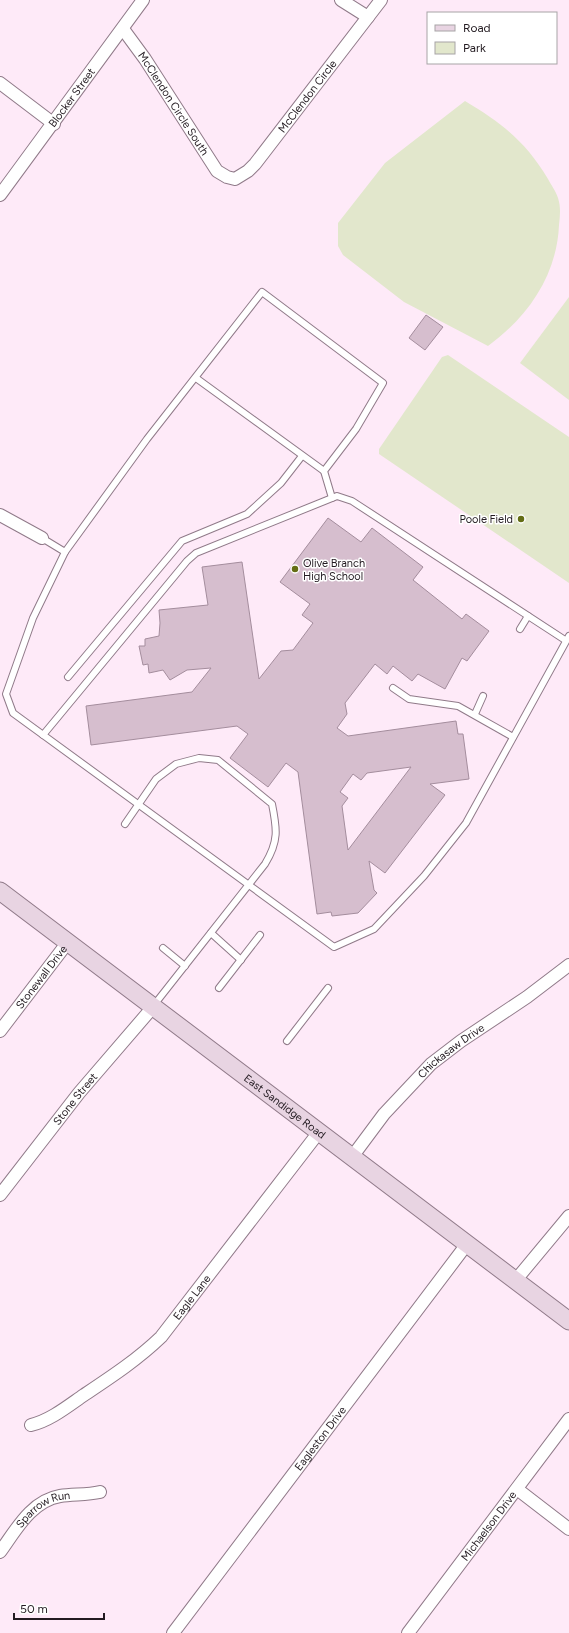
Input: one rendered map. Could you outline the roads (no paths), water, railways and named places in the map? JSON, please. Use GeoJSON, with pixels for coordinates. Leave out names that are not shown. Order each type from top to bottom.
{"type":"FeatureCollection","features":[{"type":"Feature","properties":{"kind":"street","name":"Blocker Street"},"geometry":{"type":"LineString","coordinates":[[0,195],[54,124],[143,0]]}},
{"type":"Feature","properties":{"kind":"street"},"geometry":{"type":"LineString","coordinates":[[341,0],[368,17]]}},
{"type":"Feature","properties":{"kind":"street","name":"McClendon Circle"},"geometry":{"type":"LineString","coordinates":[[225,176],[235,179],[241,177],[256,164],[381,0]]}},
{"type":"Feature","properties":{"kind":"street","name":"McClendon Circle South"},"geometry":{"type":"LineString","coordinates":[[123,29],[145,59],[199,146],[217,171],[225,176]]}},
{"type":"Feature","properties":{"kind":"street"},"geometry":{"type":"LineString","coordinates":[[0,84],[54,124]]}},
{"type":"Feature","properties":{"kind":"street"},"geometry":{"type":"LineString","coordinates":[[0,515],[42,538]]}},
{"type":"Feature","properties":{"kind":"street","name":"East Sandidge Road"},"geometry":{"type":"LineString","coordinates":[[0,891],[569,1321]]}},
{"type":"Feature","properties":{"kind":"street","name":"Stonewall Drive"},"geometry":{"type":"LineString","coordinates":[[0,1031],[68,942]]}},
{"type":"Feature","properties":{"kind":"street","name":"Chickasaw Drive"},"geometry":{"type":"LineString","coordinates":[[352,1157],[384,1114],[431,1064],[461,1041],[527,997],[569,965]]}},
{"type":"Feature","properties":{"kind":"street","name":"Stone Street"},"geometry":{"type":"LineString","coordinates":[[0,1194],[74,1099],[153,1007]]}},
{"type":"Feature","properties":{"kind":"street","name":"Eagle Lane"},"geometry":{"type":"LineString","coordinates":[[31,1425],[39,1423],[59,1412],[114,1376],[134,1361],[161,1337],[319,1132]]}},
{"type":"Feature","properties":{"kind":"street"},"geometry":{"type":"LineString","coordinates":[[515,1281],[569,1216]]}},
{"type":"Feature","properties":{"kind":"street","name":"Eagleston Drive"},"geometry":{"type":"LineString","coordinates":[[173,1633],[467,1244]]}},
{"type":"Feature","properties":{"kind":"street","name":"Michaelson Drive"},"geometry":{"type":"LineString","coordinates":[[408,1633],[569,1419]]}},
{"type":"Feature","properties":{"kind":"street"},"geometry":{"type":"LineString","coordinates":[[517,1489],[569,1529]]}},
{"type":"Feature","properties":{"kind":"street","name":"Sparrow Run"},"geometry":{"type":"LineString","coordinates":[[0,1552],[27,1516],[40,1503],[60,1496],[100,1492]]}},
{"type":"Feature","properties":{"kind":"lane"},"geometry":{"type":"LineString","coordinates":[[43,735],[182,567],[196,553],[337,496],[352,501],[528,616],[567,638],[466,823],[424,876],[374,929],[334,947],[43,735],[13,712],[6,694],[33,618],[65,552],[147,439],[262,292],[383,383],[356,429],[324,471]]}},
{"type":"Feature","properties":{"kind":"lane"},"geometry":{"type":"LineString","coordinates":[[196,378],[324,471],[332,498]]}},
{"type":"Feature","properties":{"kind":"lane"},"geometry":{"type":"LineString","coordinates":[[68,677],[182,541],[248,514],[281,483],[302,456]]}},
{"type":"Feature","properties":{"kind":"lane"},"geometry":{"type":"LineString","coordinates":[[42,538],[65,552]]}},
{"type":"Feature","properties":{"kind":"lane"},"geometry":{"type":"LineString","coordinates":[[520,629],[528,616]]}},
{"type":"Feature","properties":{"kind":"lane"},"geometry":{"type":"LineString","coordinates":[[393,688],[409,699],[458,706],[475,714],[513,737]]}},
{"type":"Feature","properties":{"kind":"lane"},"geometry":{"type":"LineString","coordinates":[[475,714],[483,696]]}},
{"type":"Feature","properties":{"kind":"lane"},"geometry":{"type":"LineString","coordinates":[[125,824],[156,779],[176,764],[199,758],[218,760],[272,804],[277,830],[274,846],[266,864],[153,1007]]}},
{"type":"Feature","properties":{"kind":"lane"},"geometry":{"type":"LineString","coordinates":[[211,933],[241,960]]}},
{"type":"Feature","properties":{"kind":"lane"},"geometry":{"type":"LineString","coordinates":[[219,988],[260,935]]}},
{"type":"Feature","properties":{"kind":"lane"},"geometry":{"type":"LineString","coordinates":[[162,948],[185,966]]}},
{"type":"Feature","properties":{"kind":"lane"},"geometry":{"type":"LineString","coordinates":[[286,1041],[328,988]]}},
{"type":"Feature","properties":{"kind":"place","name":"Poole Field"},"geometry":{"type":"Point","coordinates":[521,519]}},
{"type":"Feature","properties":{"kind":"place","name":"Olive Branch High School"},"geometry":{"type":"Point","coordinates":[295,569]}}]}
